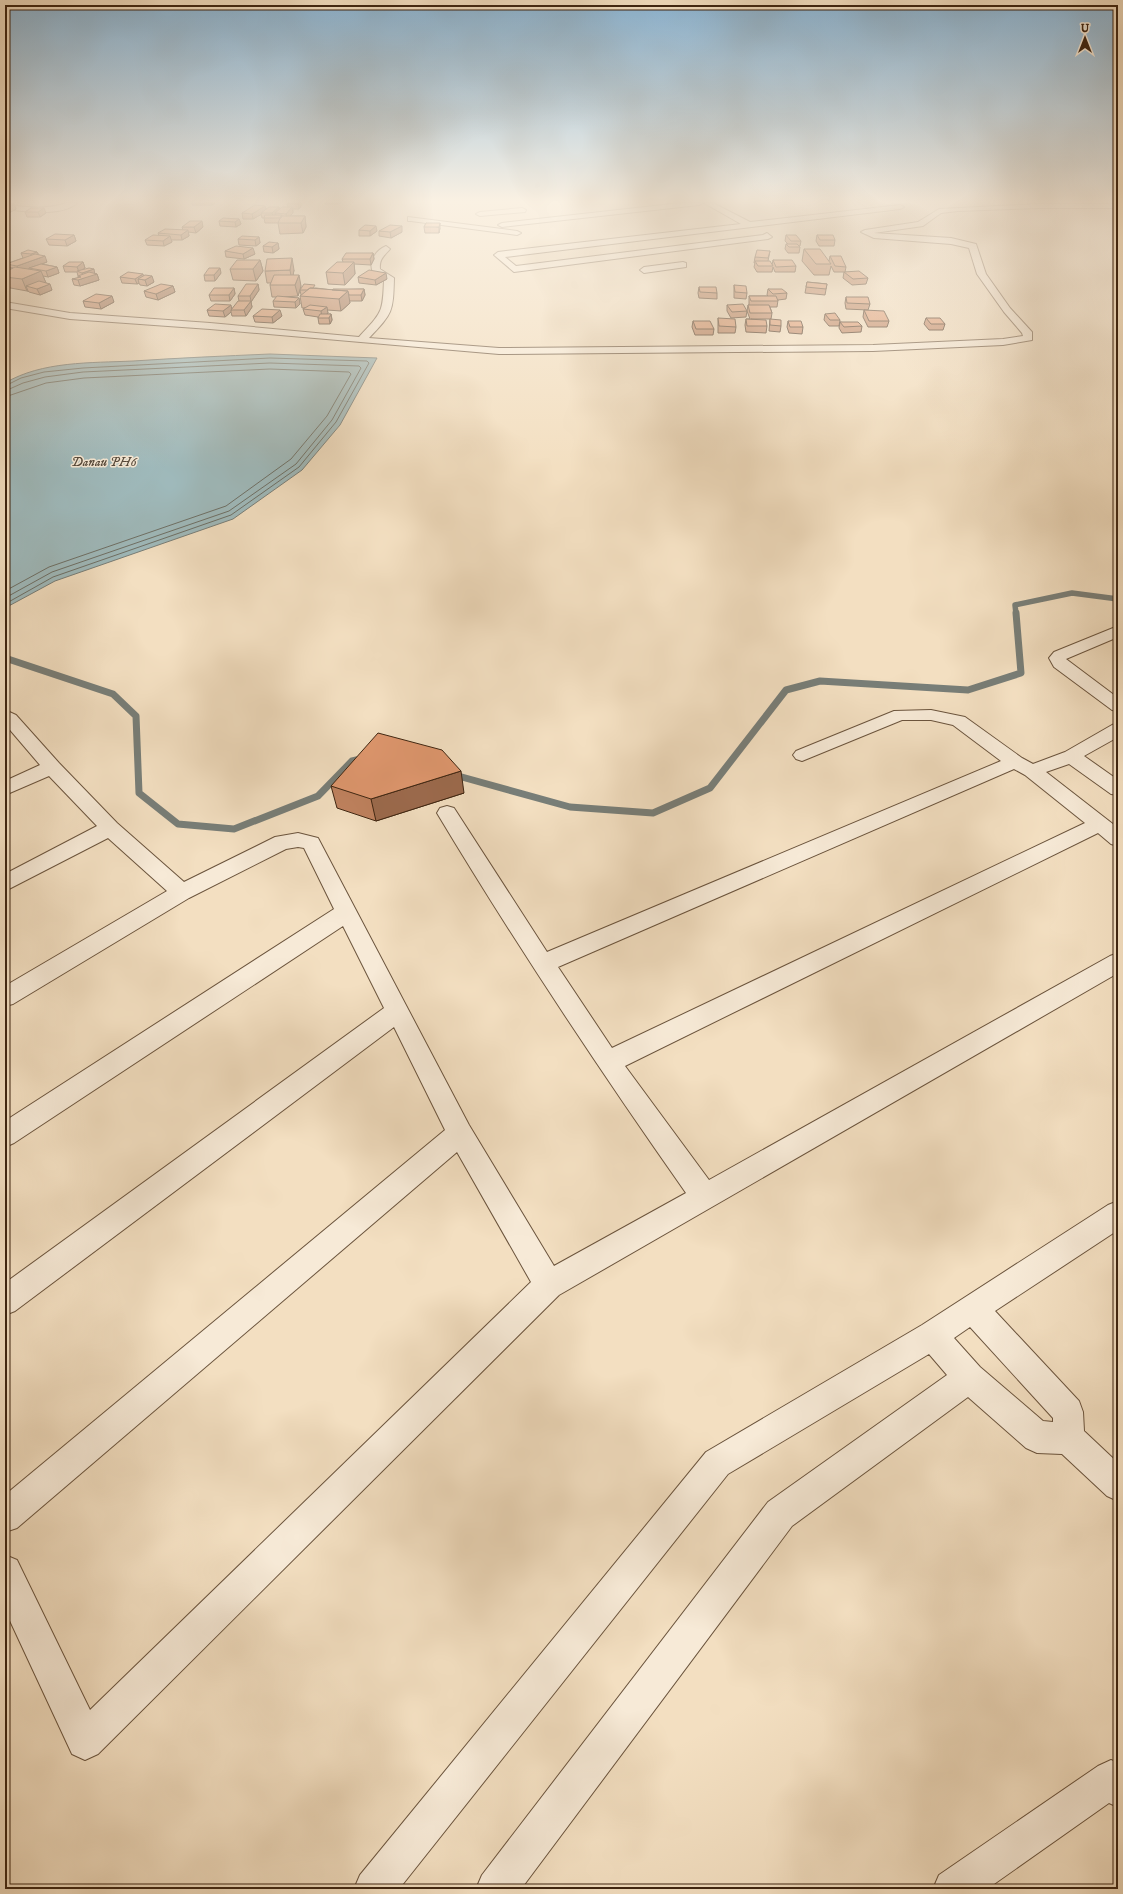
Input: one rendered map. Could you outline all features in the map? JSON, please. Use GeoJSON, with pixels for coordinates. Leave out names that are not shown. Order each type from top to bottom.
{"type":"FeatureCollection","features":[{"type":"Feature","properties":{"kind":"street"},"geometry":{"type":"LineString","coordinates":[[361,340],[380,322],[388,304],[388,291]]}},
{"type":"Feature","properties":{"kind":"street"},"geometry":{"type":"LineString","coordinates":[[5,305],[70,316],[210,326],[499,351],[711,348],[873,348],[1003,342],[1028,338],[1027,332],[1007,310],[994,291]]}},
{"type":"Feature","properties":{"kind":"street"},"geometry":{"type":"LineString","coordinates":[[1118,631],[1060,655],[1057,658],[1060,663],[1118,706]]}},
{"type":"Feature","properties":{"kind":"street"},"geometry":{"type":"LineString","coordinates":[[802,755],[900,715],[916,714],[959,721],[1024,767],[1118,839]]}},
{"type":"Feature","properties":{"kind":"street"},"geometry":{"type":"LineString","coordinates":[[5,716],[10,719],[52,767],[110,828],[182,892]]}},
{"type":"Feature","properties":{"kind":"street"},"geometry":{"type":"LineString","coordinates":[[543,964],[1024,767],[1071,756],[1118,729]]}},
{"type":"Feature","properties":{"kind":"street"},"geometry":{"type":"LineString","coordinates":[[1071,756],[1118,789]]}},
{"type":"Feature","properties":{"kind":"street"},"geometry":{"type":"LineString","coordinates":[[5,789],[52,767]]}},
{"type":"Feature","properties":{"kind":"street"},"geometry":{"type":"LineString","coordinates":[[447,813],[543,964],[608,1062],[704,1196]]}},
{"type":"Feature","properties":{"kind":"street"},"geometry":{"type":"LineString","coordinates":[[608,1062],[1100,824]]}},
{"type":"Feature","properties":{"kind":"street"},"geometry":{"type":"LineString","coordinates":[[5,883],[110,828]]}},
{"type":"Feature","properties":{"kind":"street"},"geometry":{"type":"LineString","coordinates":[[5,997],[182,892],[282,842],[298,840],[311,843],[460,1133],[548,1285]]}},
{"type":"Feature","properties":{"kind":"street"},"geometry":{"type":"LineString","coordinates":[[5,1135],[347,912]]}},
{"type":"Feature","properties":{"kind":"street"},"geometry":{"type":"LineString","coordinates":[[5,1572],[85,1741],[548,1285],[1118,962]]}},
{"type":"Feature","properties":{"kind":"street"},"geometry":{"type":"LineString","coordinates":[[5,1301],[398,1011]]}},
{"type":"Feature","properties":{"kind":"street"},"geometry":{"type":"LineString","coordinates":[[5,1516],[460,1133]]}},
{"type":"Feature","properties":{"kind":"street"},"geometry":{"type":"LineString","coordinates":[[374,1889],[717,1463],[973,1309],[1118,1214]]}},
{"type":"Feature","properties":{"kind":"street"},"geometry":{"type":"LineString","coordinates":[[973,1309],[1068,1412],[1069,1438]]}},
{"type":"Feature","properties":{"kind":"street"},"geometry":{"type":"LineString","coordinates":[[932,1334],[969,1378],[1038,1437],[1069,1438],[1118,1485]]}},
{"type":"Feature","properties":{"kind":"street"},"geometry":{"type":"LineString","coordinates":[[496,1889],[780,1514],[969,1378]]}},
{"type":"Feature","properties":{"kind":"street"},"geometry":{"type":"LineString","coordinates":[[953,1889],[1110,1779],[1118,1788]]}},
{"type":"Feature","properties":{"kind":"water","name":"Danau PH6"},"geometry":{"type":"Polygon","coordinates":[[[270,354],[377,358],[340,425],[302,470],[233,519],[55,581],[5,608],[5,383],[19,376],[35,371],[67,364],[270,354]]]}},
{"type":"Feature","properties":{"kind":"building"},"geometry":{"type":"Polygon","coordinates":[[[146,291],[162,291],[156,294],[146,291]]]}},
{"type":"Feature","properties":{"kind":"building"},"geometry":{"type":"Polygon","coordinates":[[[212,291],[232,291],[229,295],[209,295],[212,291]]]}},
{"type":"Feature","properties":{"kind":"building"},"geometry":{"type":"Polygon","coordinates":[[[241,291],[253,291],[250,296],[238,296],[241,291]]]}},
{"type":"Feature","properties":{"kind":"building"},"geometry":{"type":"Polygon","coordinates":[[[306,291],[348,291],[339,299],[300,296],[306,291]]]}},
{"type":"Feature","properties":{"kind":"building"},"geometry":{"type":"Polygon","coordinates":[[[348,291],[363,291],[361,295],[349,295],[348,291]]]}},
{"type":"Feature","properties":{"kind":"building"},"geometry":{"type":"Polygon","coordinates":[[[717,291],[717,293],[700,292],[717,291]]]}},
{"type":"Feature","properties":{"kind":"building"},"geometry":{"type":"Polygon","coordinates":[[[747,291],[747,293],[735,292],[747,291]]]}},
{"type":"Feature","properties":{"kind":"building"},"geometry":{"type":"Polygon","coordinates":[[[770,291],[785,291],[787,293],[773,294],[770,291]]]}},
{"type":"Feature","properties":{"kind":"building"},"geometry":{"type":"Polygon","coordinates":[[[96,294],[112,296],[99,303],[83,301],[96,294]]]}},
{"type":"Feature","properties":{"kind":"building"},"geometry":{"type":"Polygon","coordinates":[[[277,296],[299,298],[295,302],[273,301],[277,296]]]}},
{"type":"Feature","properties":{"kind":"building"},"geometry":{"type":"Polygon","coordinates":[[[749,296],[776,296],[778,301],[751,301],[749,296]]]}},
{"type":"Feature","properties":{"kind":"building"},"geometry":{"type":"Polygon","coordinates":[[[846,297],[868,297],[870,304],[847,303],[846,297]]]}},
{"type":"Feature","properties":{"kind":"building"},"geometry":{"type":"Polygon","coordinates":[[[238,301],[251,301],[244,310],[231,310],[238,301]]]}},
{"type":"Feature","properties":{"kind":"building"},"geometry":{"type":"Polygon","coordinates":[[[215,304],[231,305],[223,311],[207,310],[215,304]]]}},
{"type":"Feature","properties":{"kind":"building"},"geometry":{"type":"Polygon","coordinates":[[[743,304],[747,311],[732,312],[727,305],[743,304]]]}},
{"type":"Feature","properties":{"kind":"building"},"geometry":{"type":"Polygon","coordinates":[[[310,305],[327,307],[321,311],[303,309],[310,305]]]}},
{"type":"Feature","properties":{"kind":"building"},"geometry":{"type":"Polygon","coordinates":[[[748,305],[769,305],[772,313],[750,313],[748,305]]]}},
{"type":"Feature","properties":{"kind":"building"},"geometry":{"type":"Polygon","coordinates":[[[262,309],[280,310],[272,317],[253,316],[262,309]]]}},
{"type":"Feature","properties":{"kind":"building"},"geometry":{"type":"Polygon","coordinates":[[[864,310],[884,311],[889,321],[869,321],[864,310]]]}},
{"type":"Feature","properties":{"kind":"building"},"geometry":{"type":"Polygon","coordinates":[[[835,313],[840,320],[830,320],[825,314],[835,313]]]}},
{"type":"Feature","properties":{"kind":"building"},"geometry":{"type":"Polygon","coordinates":[[[320,314],[331,314],[329,318],[318,318],[320,314]]]}},
{"type":"Feature","properties":{"kind":"building"},"geometry":{"type":"Polygon","coordinates":[[[718,318],[735,319],[736,327],[719,326],[718,318]]]}},
{"type":"Feature","properties":{"kind":"building"},"geometry":{"type":"Polygon","coordinates":[[[926,318],[940,318],[945,324],[931,324],[926,318]]]}},
{"type":"Feature","properties":{"kind":"building"},"geometry":{"type":"Polygon","coordinates":[[[746,319],[766,320],[767,326],[747,326],[746,319]]]}},
{"type":"Feature","properties":{"kind":"building"},"geometry":{"type":"Polygon","coordinates":[[[770,319],[781,320],[781,326],[770,325],[770,319]]]}},
{"type":"Feature","properties":{"kind":"building"},"geometry":{"type":"Polygon","coordinates":[[[693,321],[710,321],[714,329],[696,329],[693,321]]]}},
{"type":"Feature","properties":{"kind":"building"},"geometry":{"type":"Polygon","coordinates":[[[788,321],[801,321],[803,327],[790,327],[788,321]]]}},
{"type":"Feature","properties":{"kind":"building"},"geometry":{"type":"Polygon","coordinates":[[[840,322],[858,322],[862,326],[844,327],[840,322]]]}},
{"type":"Feature","properties":{"kind":"building"},"geometry":{"type":"Polygon","coordinates":[[[378,733],[442,750],[461,771],[371,799],[331,786],[378,733]]]}},
{"type":"Feature","properties":{"kind":"waterway"},"geometry":{"type":"LineString","coordinates":[[1016,614],[1015,605],[1072,593],[1118,599]]}},
{"type":"Feature","properties":{"kind":"waterway"},"geometry":{"type":"LineString","coordinates":[[451,774],[570,807],[653,813],[710,788],[786,690],[820,681],[968,690],[1021,673],[1016,613]]}},
{"type":"Feature","properties":{"kind":"waterway"},"geometry":{"type":"LineString","coordinates":[[5,658],[113,694],[136,716],[139,793],[178,824],[234,829],[318,796],[352,761],[365,758]]}}]}
